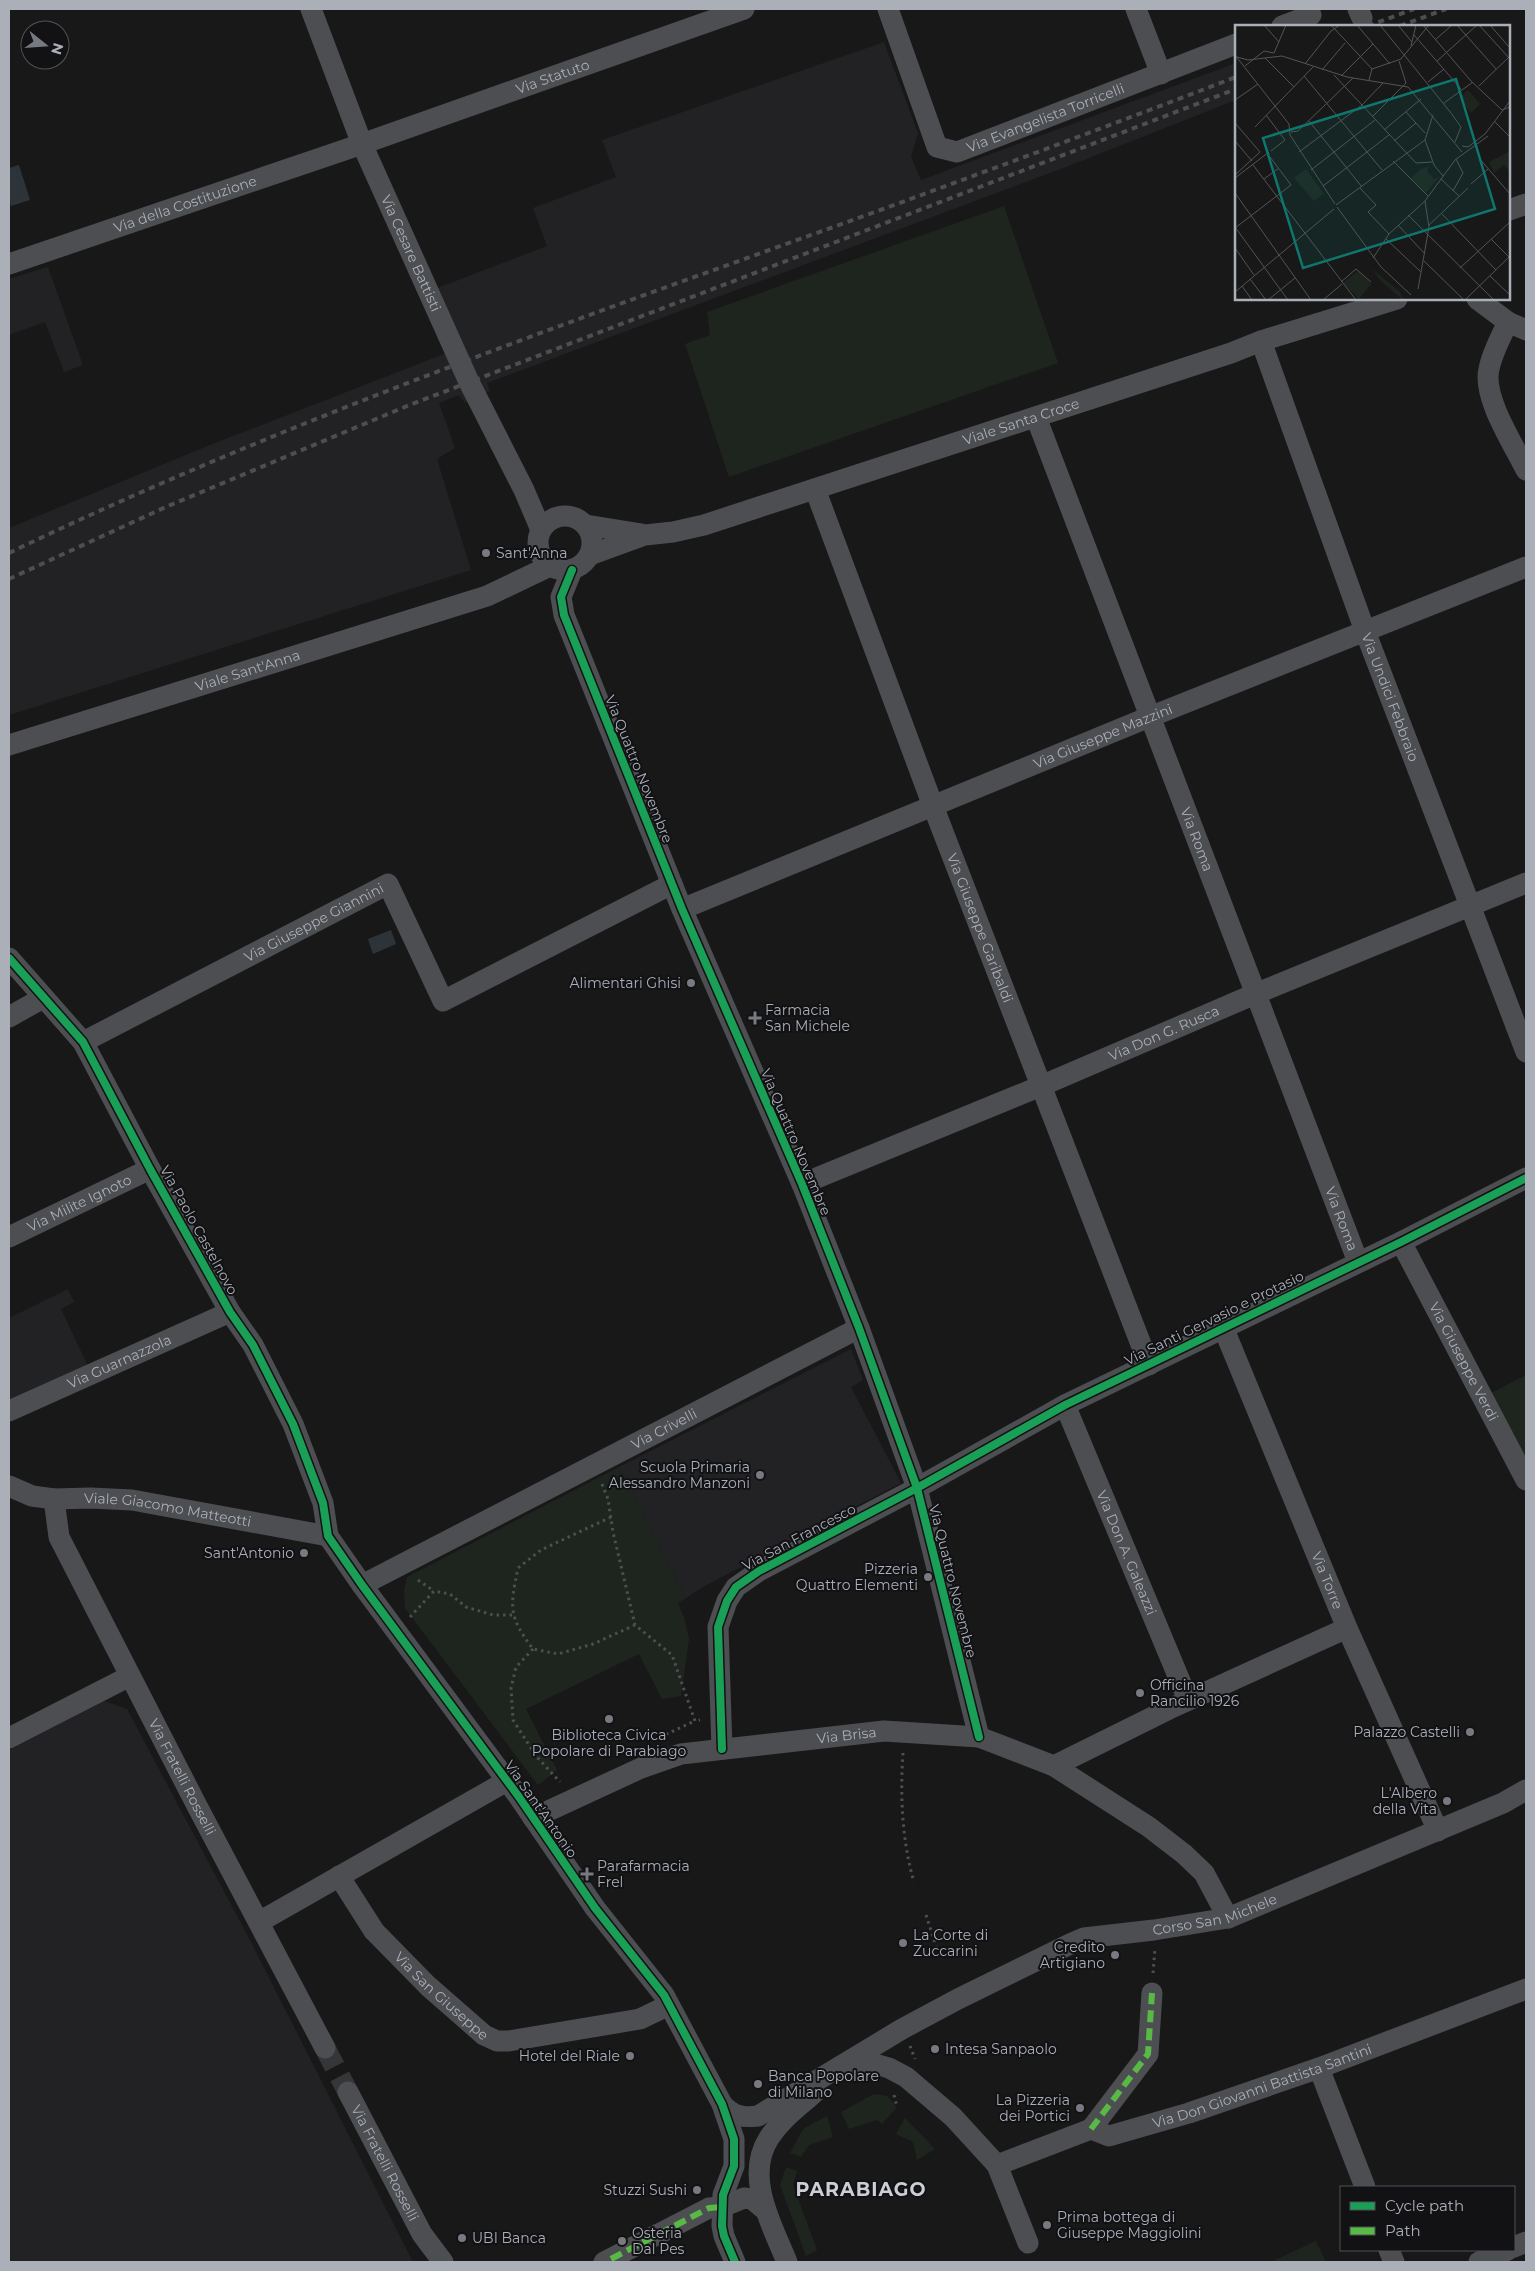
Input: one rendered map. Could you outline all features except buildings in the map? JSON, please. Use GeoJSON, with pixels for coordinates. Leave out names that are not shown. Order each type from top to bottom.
{"type":"FeatureCollection","features":[{"type":"Feature","properties":{"kind":"street","name":"Via Cesare Battisti"},"geometry":{"type":"LineString","coordinates":[[311,9],[362,144],[469,382],[524,490],[540,534]]}},
{"type":"Feature","properties":{"kind":"street","name":"Via Statuto"},"geometry":{"type":"LineString","coordinates":[[362,144],[744,9]]}},
{"type":"Feature","properties":{"kind":"street","name":"Via Evangelista Torricelli"},"geometry":{"type":"LineString","coordinates":[[888,9],[937,146],[957,152],[1235,44]]}},
{"type":"Feature","properties":{"kind":"street"},"geometry":{"type":"LineString","coordinates":[[1136,9],[1161,74]]}},
{"type":"Feature","properties":{"kind":"street"},"geometry":{"type":"LineString","coordinates":[[1285,25],[1311,15]]}},
{"type":"Feature","properties":{"kind":"street","name":"Via della Costituzione"},"geometry":{"type":"LineString","coordinates":[[9,264],[362,144]]}},
{"type":"Feature","properties":{"kind":"street"},"geometry":{"type":"LineString","coordinates":[[1510,210],[1526,204]]}},
{"type":"Feature","properties":{"kind":"street","name":"Viale Santa Croce"},"geometry":{"type":"LineString","coordinates":[[590,555],[645,535],[673,532],[704,525],[1231,353],[1261,341],[1394,300]]}},
{"type":"Feature","properties":{"kind":"street"},"geometry":{"type":"LineString","coordinates":[[1478,300],[1517,326],[1491,363],[1488,380],[1493,403],[1526,470]]}},
{"type":"Feature","properties":{"kind":"street","name":"Via Undici Febbraio"},"geometry":{"type":"LineString","coordinates":[[1261,341],[1365,632],[1526,1052]]}},
{"type":"Feature","properties":{"kind":"street","name":"Via Roma"},"geometry":{"type":"LineString","coordinates":[[1036,416],[1358,1262]]}},
{"type":"Feature","properties":{"kind":"street","name":"Via Giuseppe Garibaldi"},"geometry":{"type":"LineString","coordinates":[[815,489],[933,806],[1149,1365]]}},
{"type":"Feature","properties":{"kind":"street","name":"Via Cesare Battisti"},"geometry":{"type":"LineString","coordinates":[[524,490],[545,508],[560,516]]}},
{"type":"Feature","properties":{"kind":"street"},"geometry":{"type":"LineString","coordinates":[[560,516],[570,516],[586,525],[592,539],[590,555],[585,561],[572,570],[557,569],[550,566],[540,554],[540,534],[546,523],[560,516]]}},
{"type":"Feature","properties":{"kind":"street","name":"Viale Santa Croce"},"geometry":{"type":"LineString","coordinates":[[586,525],[645,535]]}},
{"type":"Feature","properties":{"kind":"street","name":"Viale Sant'Anna"},"geometry":{"type":"LineString","coordinates":[[487,596],[523,563],[540,534]]}},
{"type":"Feature","properties":{"kind":"street","name":"Viale Sant'Anna"},"geometry":{"type":"LineString","coordinates":[[9,745],[487,596],[550,566]]}},
{"type":"Feature","properties":{"kind":"street","name":"Via Giuseppe Mazzini"},"geometry":{"type":"LineString","coordinates":[[682,909],[1150,717],[1526,567]]}},
{"type":"Feature","properties":{"kind":"street","name":"Via Quattro Novembre"},"geometry":{"type":"LineString","coordinates":[[572,570],[561,597],[564,615],[682,909],[802,1184],[859,1328],[917,1488],[979,1737]]}},
{"type":"Feature","properties":{"kind":"street","name":"Via Don G. Rusca"},"geometry":{"type":"LineString","coordinates":[[802,1184],[1041,1086],[1255,994],[1526,883]]}},
{"type":"Feature","properties":{"kind":"street","name":"Via Giuseppe Giannini"},"geometry":{"type":"LineString","coordinates":[[83,1042],[388,884],[443,1000],[672,884]]}},
{"type":"Feature","properties":{"kind":"street","name":"Via Paolo Castelnovo"},"geometry":{"type":"LineString","coordinates":[[9,958],[83,1042],[150,1169],[230,1312],[253,1345],[293,1424],[323,1502],[328,1536]]}},
{"type":"Feature","properties":{"kind":"street"},"geometry":{"type":"LineString","coordinates":[[9,1017],[43,998]]}},
{"type":"Feature","properties":{"kind":"street","name":"Via Milite Ignoto"},"geometry":{"type":"LineString","coordinates":[[9,1237],[150,1169]]}},
{"type":"Feature","properties":{"kind":"street","name":"Via Santi Gervasio e Protasio"},"geometry":{"type":"LineString","coordinates":[[917,1488],[1065,1405],[1401,1242],[1526,1178]]}},
{"type":"Feature","properties":{"kind":"street","name":"Via Giuseppe Verdi"},"geometry":{"type":"LineString","coordinates":[[1401,1242],[1526,1480]]}},
{"type":"Feature","properties":{"kind":"street","name":"Via Guarnazzola"},"geometry":{"type":"LineString","coordinates":[[9,1411],[230,1312]]}},
{"type":"Feature","properties":{"kind":"street","name":"Via Torre"},"geometry":{"type":"LineString","coordinates":[[1223,1327],[1346,1628],[1438,1830]]}},
{"type":"Feature","properties":{"kind":"street","name":"Via Crivelli"},"geometry":{"type":"LineString","coordinates":[[362,1585],[859,1328]]}},
{"type":"Feature","properties":{"kind":"street","name":"Via Don A. Galeazzi"},"geometry":{"type":"LineString","coordinates":[[1065,1405],[1188,1700]]}},
{"type":"Feature","properties":{"kind":"street","name":"Viale Giacomo Matteotti"},"geometry":{"type":"LineString","coordinates":[[9,1486],[32,1496],[54,1499],[132,1500],[328,1536]]}},
{"type":"Feature","properties":{"kind":"street","name":"Via San Francesco"},"geometry":{"type":"LineString","coordinates":[[722,1749],[718,1627],[727,1601],[736,1587],[759,1571],[917,1488]]}},
{"type":"Feature","properties":{"kind":"street","name":"Via Fratelli Rosselli"},"geometry":{"type":"LineString","coordinates":[[54,1499],[59,1537],[325,2048]]}},
{"type":"Feature","properties":{"kind":"street","name":"Via Sant'Antonio"},"geometry":{"type":"LineString","coordinates":[[328,1536],[396,1632],[507,1781],[595,1908],[664,1996],[722,2104],[734,2139],[736,2152],[734,2166],[725,2188],[722,2207],[724,2236],[736,2262]]}},
{"type":"Feature","properties":{"kind":"street"},"geometry":{"type":"LineString","coordinates":[[1054,1766],[1188,1700],[1346,1628]]}},
{"type":"Feature","properties":{"kind":"street"},"geometry":{"type":"LineString","coordinates":[[9,1738],[130,1676]]}},
{"type":"Feature","properties":{"kind":"street","name":"Via Brisa"},"geometry":{"type":"LineString","coordinates":[[533,1818],[641,1768],[680,1754],[884,1731],[979,1737],[1054,1766],[1149,1827],[1184,1854],[1204,1873],[1228,1918]]}},
{"type":"Feature","properties":{"kind":"street"},"geometry":{"type":"LineString","coordinates":[[259,1922],[507,1781]]}},
{"type":"Feature","properties":{"kind":"street","name":"Corso San Michele"},"geometry":{"type":"LineString","coordinates":[[845,2064],[902,2029],[958,1999],[1084,1938],[1154,1930],[1228,1918],[1503,1803],[1526,1790]]}},
{"type":"Feature","properties":{"kind":"street","name":"Via San Giuseppe"},"geometry":{"type":"LineString","coordinates":[[339,1876],[374,1931],[435,1992],[484,2035],[497,2041],[509,2041],[640,2019],[669,2005]]}},
{"type":"Feature","properties":{"kind":"street","name":"Via Don Giovanni Battista Santini"},"geometry":{"type":"LineString","coordinates":[[1091,2129],[1109,2136],[1189,2114],[1319,2068],[1526,1988]]}},
{"type":"Feature","properties":{"kind":"street"},"geometry":{"type":"LineString","coordinates":[[998,2164],[1091,2129],[1148,2054],[1152,1993]]}},
{"type":"Feature","properties":{"kind":"street"},"geometry":{"type":"LineString","coordinates":[[722,2104],[728,2111],[742,2118],[758,2116],[845,2064],[868,2062],[889,2068],[906,2077],[953,2117],[998,2164],[1028,2243]]}},
{"type":"Feature","properties":{"kind":"street"},"geometry":{"type":"LineString","coordinates":[[787,2262],[765,2210],[758,2185],[761,2161],[768,2139],[781,2122],[845,2064]]}},
{"type":"Feature","properties":{"kind":"street"},"geometry":{"type":"LineString","coordinates":[[1319,2068],[1365,2186]]}},
{"type":"Feature","properties":{"kind":"street","name":"Via Fratelli Rosselli"},"geometry":{"type":"LineString","coordinates":[[348,2092],[422,2234],[443,2262]]}},
{"type":"Feature","properties":{"kind":"street"},"geometry":{"type":"LineString","coordinates":[[607,2261],[709,2208],[722,2207],[744,2198],[752,2199],[765,2210]]}},
{"type":"Feature","properties":{"kind":"street","name":"Via Fratelli Rosselli"},"geometry":{"type":"LineString","coordinates":[[422,2234],[430,2262]]}},
{"type":"Feature","properties":{"kind":"street"},"geometry":{"type":"LineString","coordinates":[[1479,2262],[1506,2251]]}},
{"type":"Feature","properties":{"kind":"path"},"geometry":{"type":"LineString","coordinates":[[594,1465],[608,1499],[636,1624],[672,1656],[694,1721]]}},
{"type":"Feature","properties":{"kind":"path"},"geometry":{"type":"LineString","coordinates":[[611,1516],[541,1550],[518,1568],[511,1603],[518,1630],[533,1649],[558,1654],[593,1644],[636,1624]]}},
{"type":"Feature","properties":{"kind":"path"},"geometry":{"type":"LineString","coordinates":[[396,1632],[434,1591],[450,1594],[466,1607],[493,1615],[514,1615]]}},
{"type":"Feature","properties":{"kind":"path"},"geometry":{"type":"LineString","coordinates":[[533,1649],[516,1667],[511,1688],[513,1720],[536,1756],[560,1784],[570,1780]]}},
{"type":"Feature","properties":{"kind":"path"},"geometry":{"type":"LineString","coordinates":[[659,1738],[694,1721],[721,1714]]}},
{"type":"Feature","properties":{"kind":"path"},"geometry":{"type":"LineString","coordinates":[[904,1732],[901,1776],[903,1818],[908,1861],[914,1882]]}},
{"type":"Feature","properties":{"kind":"path"},"geometry":{"type":"LineString","coordinates":[[926,1916],[940,1958]]}},
{"type":"Feature","properties":{"kind":"path"},"geometry":{"type":"LineString","coordinates":[[1152,1993],[1155,1949],[1154,1930]]}},
{"type":"Feature","properties":{"kind":"shaded area"},"geometry":{"type":"Polygon","coordinates":[[[884,42],[918,133],[911,157],[921,180],[1235,63],[1235,100],[1061,169],[487,383],[490,391],[465,403],[459,395],[439,403],[455,448],[437,459],[471,570],[9,715],[9,528],[210,445],[449,352],[432,290],[547,246],[533,208],[616,177],[602,140],[884,42]]]}},
{"type":"Feature","properties":{"kind":"shaded area"},"geometry":{"type":"Polygon","coordinates":[[[19,165],[30,200],[11,206],[9,199],[9,168],[19,165]]]}},
{"type":"Feature","properties":{"kind":"shaded area"},"geometry":{"type":"Polygon","coordinates":[[[1004,206],[1058,363],[729,477],[685,344],[710,335],[707,312],[1004,206]]]}},
{"type":"Feature","properties":{"kind":"shaded area"},"geometry":{"type":"Polygon","coordinates":[[[48,267],[83,365],[64,372],[45,322],[9,335],[9,279],[48,267]]]}},
{"type":"Feature","properties":{"kind":"shaded area"},"geometry":{"type":"Polygon","coordinates":[[[391,930],[396,944],[373,954],[368,939],[391,930]]]}},
{"type":"Feature","properties":{"kind":"shaded area"},"geometry":{"type":"Polygon","coordinates":[[[68,1289],[74,1302],[61,1309],[88,1366],[9,1405],[9,1318],[68,1289]]]}},
{"type":"Feature","properties":{"kind":"shaded area","name":"Scuola Primaria Alessandro Manzoni"},"geometry":{"type":"Polygon","coordinates":[[[851,1349],[863,1380],[851,1387],[901,1483],[703,1587],[686,1598],[619,1467],[851,1349]]]}},
{"type":"Feature","properties":{"kind":"shaded area"},"geometry":{"type":"Polygon","coordinates":[[[1526,1375],[1526,1462],[1491,1393],[1526,1375]]]}},
{"type":"Feature","properties":{"kind":"shaded area"},"geometry":{"type":"Polygon","coordinates":[[[619,1467],[686,1598],[678,1603],[685,1620],[689,1639],[681,1696],[662,1699],[639,1654],[526,1709],[557,1770],[538,1785],[405,1608],[404,1592],[407,1577],[619,1467]]]}},
{"type":"Feature","properties":{"kind":"shaded area"},"geometry":{"type":"Polygon","coordinates":[[[104,1701],[127,1709],[252,1944],[413,2262],[9,2262],[9,1750],[104,1701]]]}},
{"type":"Feature","properties":{"kind":"shaded area"},"geometry":{"type":"Polygon","coordinates":[[[874,2094],[887,2096],[897,2107],[882,2124],[877,2120],[849,2129],[841,2112],[874,2094]]]}},
{"type":"Feature","properties":{"kind":"shaded area"},"geometry":{"type":"Polygon","coordinates":[[[827,2116],[833,2137],[809,2145],[801,2157],[790,2153],[803,2129],[827,2116]]]}},
{"type":"Feature","properties":{"kind":"shaded area"},"geometry":{"type":"Polygon","coordinates":[[[905,2118],[935,2149],[917,2160],[913,2142],[896,2134],[905,2118]]]}},
{"type":"Feature","properties":{"kind":"shaded area"},"geometry":{"type":"Polygon","coordinates":[[[786,2167],[797,2171],[793,2185],[817,2250],[806,2256],[780,2185],[786,2167]]]}},
{"type":"Feature","properties":{"kind":"shaded area"},"geometry":{"type":"Polygon","coordinates":[[[1316,2241],[1326,2262],[1271,2262],[1316,2241]]]}},
{"type":"Feature","properties":{"kind":"tunnel"},"geometry":{"type":"LineString","coordinates":[[325,2048],[348,2092]]}},
{"type":"Feature","properties":{"kind":"railway"},"geometry":{"type":"LineString","coordinates":[[1371,25],[1414,9]]}},
{"type":"Feature","properties":{"kind":"railway"},"geometry":{"type":"LineString","coordinates":[[1403,25],[1446,9]]}},
{"type":"Feature","properties":{"kind":"railway"},"geometry":{"type":"LineString","coordinates":[[9,553],[223,457],[442,370],[971,177],[1235,77]]}},
{"type":"Feature","properties":{"kind":"railway"},"geometry":{"type":"LineString","coordinates":[[9,579],[168,506],[412,404],[1235,89]]}},
{"type":"Feature","properties":{"kind":"marked path"},"geometry":{"type":"LineString","coordinates":[[1091,2129],[1148,2054],[1152,1993]]}},
{"type":"Feature","properties":{"kind":"marked path"},"geometry":{"type":"LineString","coordinates":[[611,2259],[709,2208],[722,2207]]}},
{"type":"Feature","properties":{"kind":"cycle path"},"geometry":{"type":"LineString","coordinates":[[572,570],[561,597],[564,615],[682,909],[802,1184],[859,1328],[917,1488],[979,1737]]}},
{"type":"Feature","properties":{"kind":"cycle path"},"geometry":{"type":"LineString","coordinates":[[9,958],[83,1042],[150,1169],[230,1312],[253,1345],[293,1424],[323,1503],[328,1536],[519,1797],[595,1908],[664,1995],[722,2104],[734,2139],[734,2166],[723,2195],[722,2226],[724,2236],[735,2262]]}},
{"type":"Feature","properties":{"kind":"cycle path"},"geometry":{"type":"LineString","coordinates":[[722,1749],[718,1627],[727,1601],[736,1587],[759,1571],[917,1488],[1065,1405],[1401,1242],[1526,1178]]}},
{"type":"Feature","properties":{"kind":"place","name":"Sant'Anna"},"geometry":{"type":"Point","coordinates":[486,553]}},
{"type":"Feature","properties":{"kind":"place","name":"Alimentari Ghisi"},"geometry":{"type":"Point","coordinates":[691,983]}},
{"type":"Feature","properties":{"kind":"place","name":"Farmacia San Michele"},"geometry":{"type":"Point","coordinates":[755,1018]}},
{"type":"Feature","properties":{"kind":"place","name":"Scuola Primaria Alessandro Manzoni"},"geometry":{"type":"Point","coordinates":[760,1475]}},
{"type":"Feature","properties":{"kind":"place","name":"Sant'Antonio"},"geometry":{"type":"Point","coordinates":[304,1553]}},
{"type":"Feature","properties":{"kind":"place","name":"Pizzeria Quattro Elementi"},"geometry":{"type":"Point","coordinates":[928,1577]}},
{"type":"Feature","properties":{"kind":"place","name":"Officina Rancilio 1926"},"geometry":{"type":"Point","coordinates":[1140,1693]}},
{"type":"Feature","properties":{"kind":"place","name":"Biblioteca Civica Popolare di Parabiago"},"geometry":{"type":"Point","coordinates":[609,1719]}},
{"type":"Feature","properties":{"kind":"place","name":"Palazzo Castelli"},"geometry":{"type":"Point","coordinates":[1470,1732]}},
{"type":"Feature","properties":{"kind":"place","name":"L'Albero della Vita"},"geometry":{"type":"Point","coordinates":[1447,1801]}},
{"type":"Feature","properties":{"kind":"place","name":"Parafarmacia Frel"},"geometry":{"type":"Point","coordinates":[587,1874]}},
{"type":"Feature","properties":{"kind":"place","name":"La Corte di Zuccarini"},"geometry":{"type":"Point","coordinates":[903,1943]}},
{"type":"Feature","properties":{"kind":"place","name":"Credito Artigiano"},"geometry":{"type":"Point","coordinates":[1115,1955]}},
{"type":"Feature","properties":{"kind":"place","name":"Intesa Sanpaolo"},"geometry":{"type":"Point","coordinates":[935,2049]}},
{"type":"Feature","properties":{"kind":"place","name":"Hotel del Riale"},"geometry":{"type":"Point","coordinates":[630,2056]}},
{"type":"Feature","properties":{"kind":"place","name":"Banca Popolare di Milano"},"geometry":{"type":"Point","coordinates":[758,2084]}},
{"type":"Feature","properties":{"kind":"place","name":"La Pizzeria dei Portici"},"geometry":{"type":"Point","coordinates":[1080,2108]}},
{"type":"Feature","properties":{"kind":"place","name":"Stuzzi Sushi"},"geometry":{"type":"Point","coordinates":[697,2190]}},
{"type":"Feature","properties":{"kind":"place","name":"Prima bottega di Giuseppe Maggiolini"},"geometry":{"type":"Point","coordinates":[1047,2225]}},
{"type":"Feature","properties":{"kind":"place","name":"UBI Banca"},"geometry":{"type":"Point","coordinates":[462,2238]}},
{"type":"Feature","properties":{"kind":"place","name":"Osteria Dal Pes"},"geometry":{"type":"Point","coordinates":[622,2241]}},
{"type":"Feature","properties":{"kind":"district","name":"PARABIAGO"},"geometry":{"type":"Point","coordinates":[861,2189]}}]}
